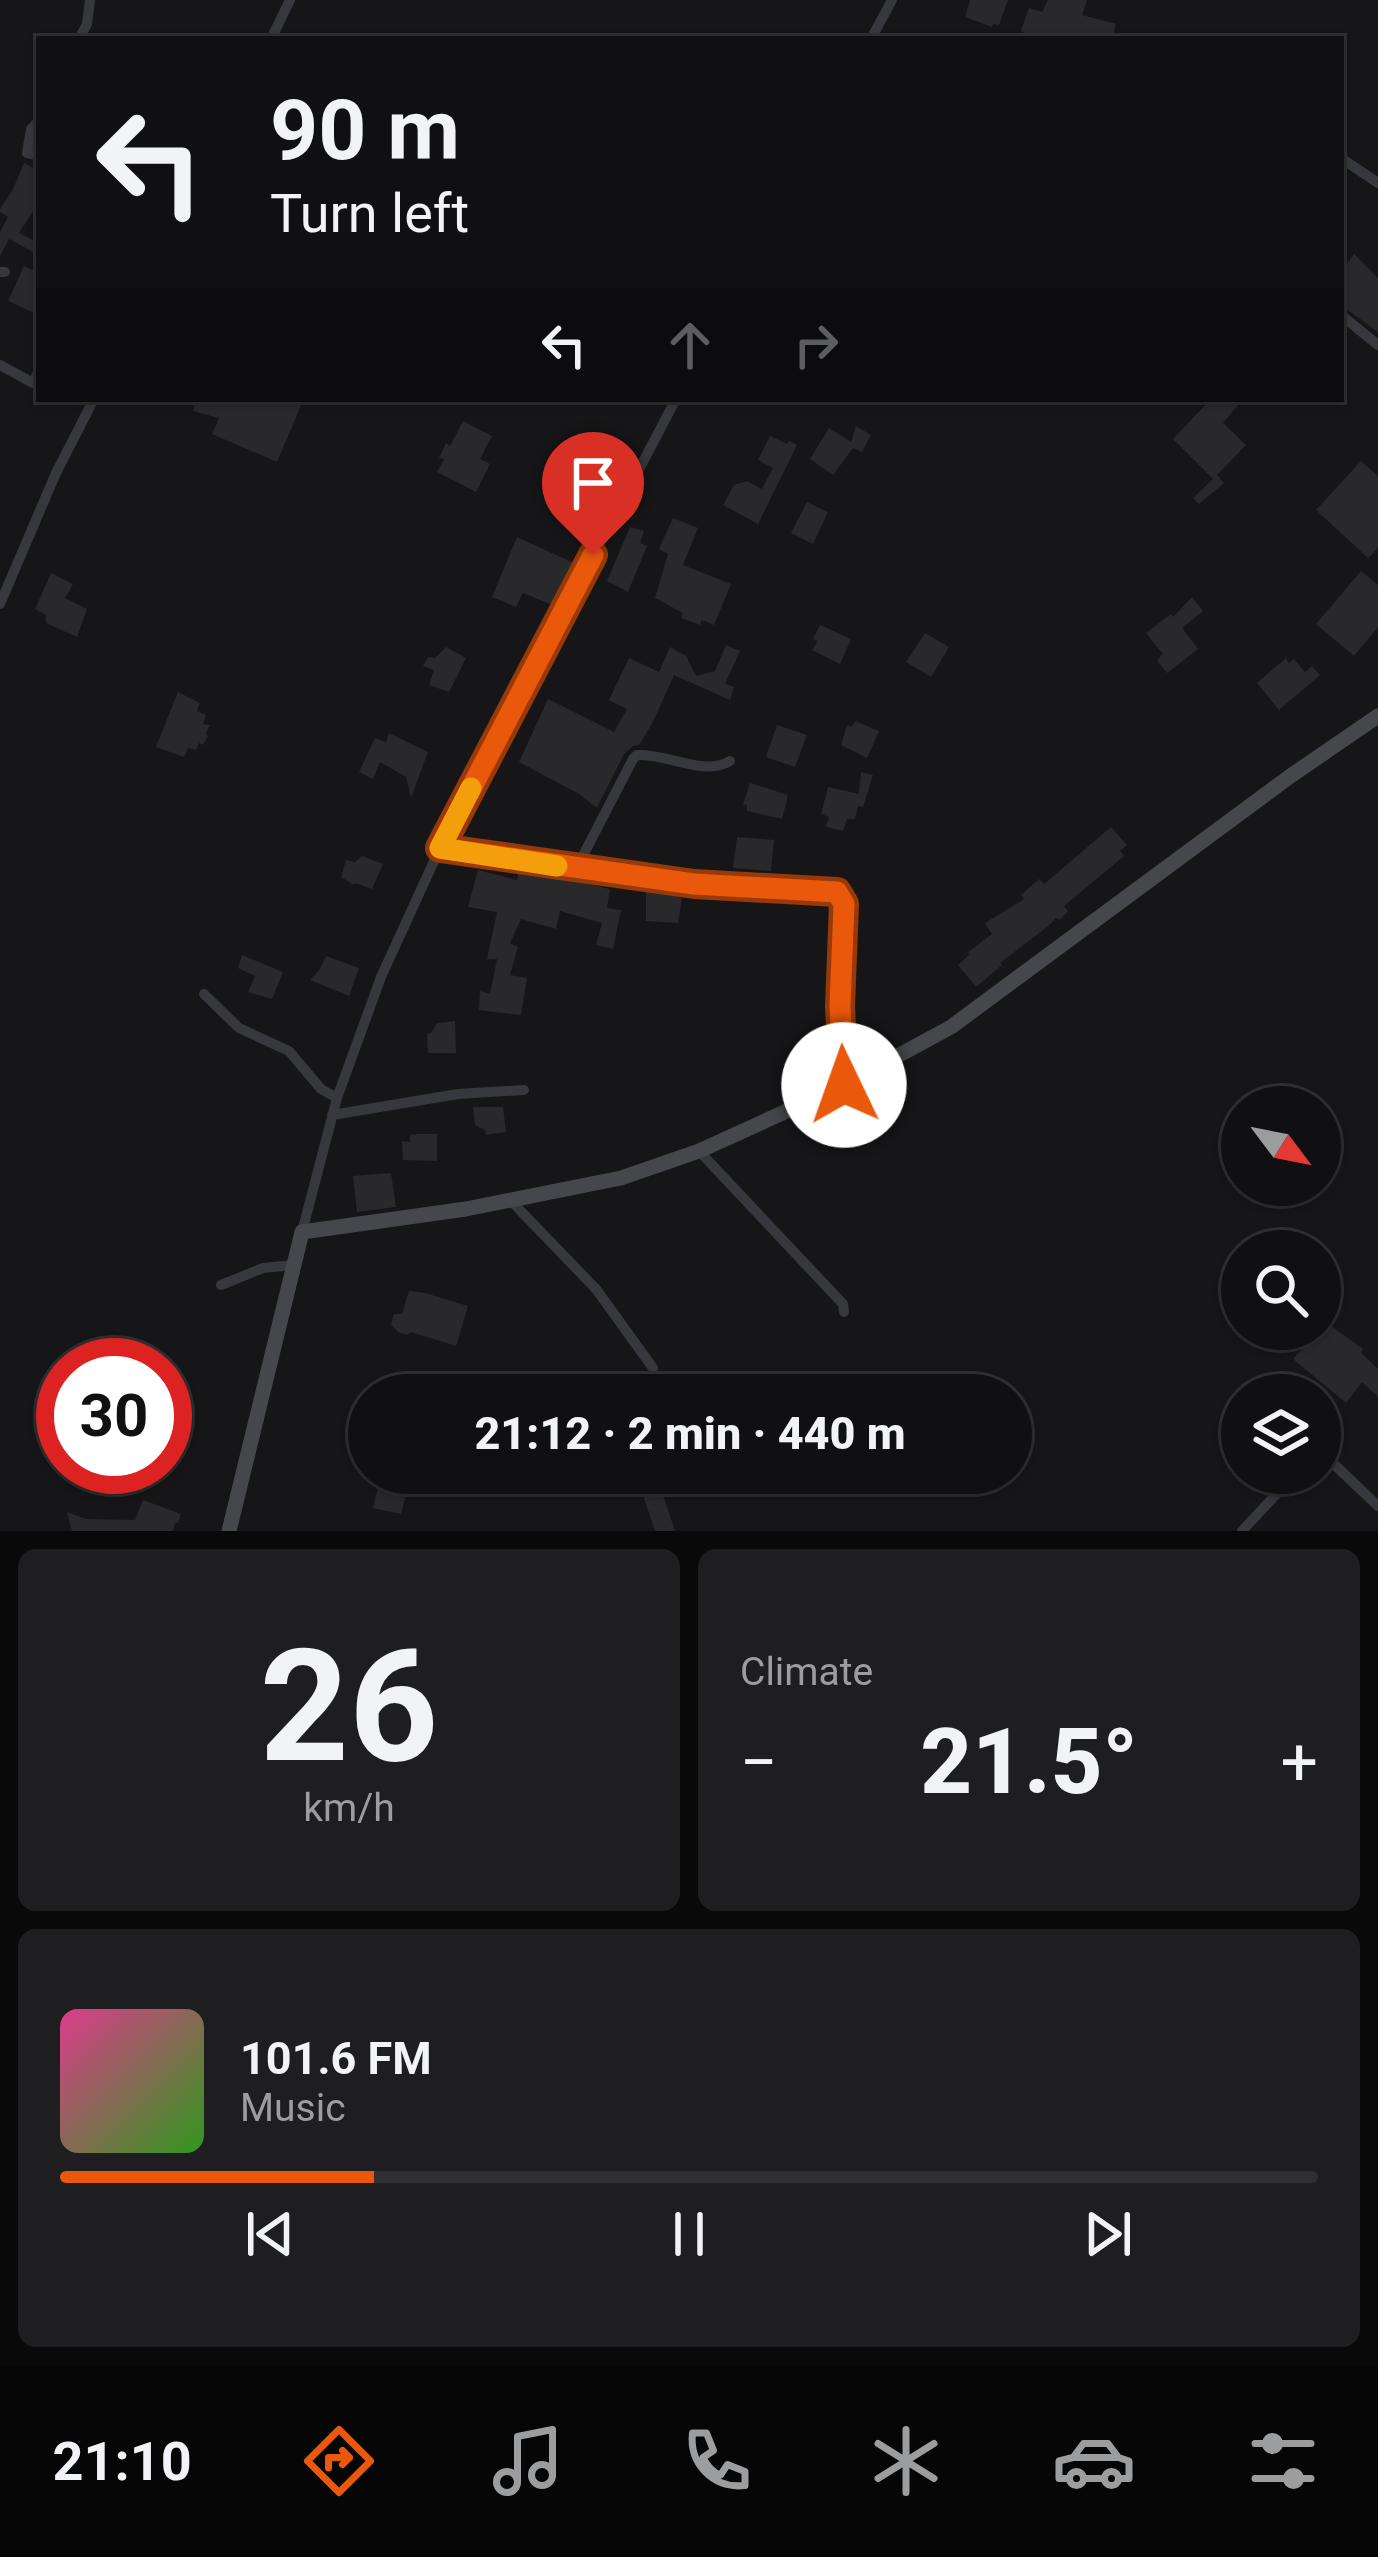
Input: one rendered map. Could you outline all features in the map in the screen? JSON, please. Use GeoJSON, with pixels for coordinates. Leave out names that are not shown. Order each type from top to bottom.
{"type":"FeatureCollection","features":[{"type":"Feature","properties":{"kind":"main road"},"geometry":{"type":"LineString","coordinates":[[229,1531],[302,1232],[511,1201],[622,1178],[699,1151],[844,1085],[951,1027],[1288,777],[1378,716]]}},
{"type":"Feature","properties":{"kind":"street"},"geometry":{"type":"LineString","coordinates":[[81,36],[90,0]]}},
{"type":"Feature","properties":{"kind":"street"},"geometry":{"type":"LineString","coordinates":[[273,36],[290,0]]}},
{"type":"Feature","properties":{"kind":"street"},"geometry":{"type":"LineString","coordinates":[[873,36],[892,0]]}},
{"type":"Feature","properties":{"kind":"street"},"geometry":{"type":"LineString","coordinates":[[36,124],[27,153],[36,155]]}},
{"type":"Feature","properties":{"kind":"street"},"geometry":{"type":"LineString","coordinates":[[1344,160],[1378,183]]}},
{"type":"Feature","properties":{"kind":"street"},"geometry":{"type":"LineString","coordinates":[[1344,318],[1378,346]]}},
{"type":"Feature","properties":{"kind":"street"},"geometry":{"type":"LineString","coordinates":[[0,365],[33,382],[36,376]]}},
{"type":"Feature","properties":{"kind":"street"},"geometry":{"type":"LineString","coordinates":[[0,604],[56,472],[92,402]]}},
{"type":"Feature","properties":{"kind":"street"},"geometry":{"type":"LineString","coordinates":[[302,1232],[337,1098],[381,977],[440,848],[674,402]]}},
{"type":"Feature","properties":{"kind":"street"},"geometry":{"type":"LineString","coordinates":[[576,868],[638,755],[713,768],[730,761]]}},
{"type":"Feature","properties":{"kind":"street"},"geometry":{"type":"LineString","coordinates":[[440,848],[694,884],[837,892],[844,904],[840,1006],[844,1085]]}},
{"type":"Feature","properties":{"kind":"street"},"geometry":{"type":"LineString","coordinates":[[204,994],[239,1028],[289,1051],[322,1090],[337,1098]]}},
{"type":"Feature","properties":{"kind":"street"},"geometry":{"type":"LineString","coordinates":[[332,1115],[458,1094],[524,1090]]}},
{"type":"Feature","properties":{"kind":"street"},"geometry":{"type":"LineString","coordinates":[[699,1151],[843,1304],[844,1312]]}},
{"type":"Feature","properties":{"kind":"street"},"geometry":{"type":"LineString","coordinates":[[511,1201],[596,1289],[653,1368]]}},
{"type":"Feature","properties":{"kind":"street"},"geometry":{"type":"LineString","coordinates":[[221,1285],[262,1268],[294,1265]]}},
{"type":"Feature","properties":{"kind":"street"},"geometry":{"type":"LineString","coordinates":[[1341,1471],[1378,1506]]}},
{"type":"Feature","properties":{"kind":"street"},"geometry":{"type":"LineString","coordinates":[[1242,1531],[1276,1494]]}},
{"type":"Feature","properties":{"kind":"building"},"geometry":{"type":"Polygon","coordinates":[[[970,0],[1008,0],[999,25],[965,17],[970,0]]]}},
{"type":"Feature","properties":{"kind":"building"},"geometry":{"type":"Polygon","coordinates":[[[1048,0],[1087,0],[1082,15],[1116,24],[1113,36],[1028,36],[1021,31],[1029,8],[1042,12],[1048,0]]]}},
{"type":"Feature","properties":{"kind":"building"},"geometry":{"type":"Polygon","coordinates":[[[24,163],[36,169],[36,207],[19,233],[36,242],[36,253],[9,239],[0,256],[0,232],[8,217],[0,209],[24,163]]]}},
{"type":"Feature","properties":{"kind":"building"},"geometry":{"type":"Polygon","coordinates":[[[1354,254],[1378,278],[1378,332],[1344,307],[1344,268],[1354,254]]]}},
{"type":"Feature","properties":{"kind":"building"},"geometry":{"type":"Polygon","coordinates":[[[24,266],[36,272],[36,314],[8,301],[24,266]]]}},
{"type":"Feature","properties":{"kind":"building"},"geometry":{"type":"Polygon","coordinates":[[[195,402],[302,403],[277,462],[212,434],[219,418],[193,411],[195,402]]]}},
{"type":"Feature","properties":{"kind":"building"},"geometry":{"type":"Polygon","coordinates":[[[1208,402],[1240,402],[1223,423],[1246,445],[1217,475],[1224,483],[1199,504],[1193,498],[1213,479],[1173,439],[1208,402]]]}},
{"type":"Feature","properties":{"kind":"building"},"geometry":{"type":"Polygon","coordinates":[[[463,421],[492,436],[480,459],[490,464],[476,492],[437,472],[446,443],[450,446],[463,421]]]}},
{"type":"Feature","properties":{"kind":"building"},"geometry":{"type":"Polygon","coordinates":[[[856,426],[871,435],[862,452],[853,448],[833,475],[810,459],[829,428],[851,442],[856,426]]]}},
{"type":"Feature","properties":{"kind":"building"},"geometry":{"type":"Polygon","coordinates":[[[770,436],[797,445],[758,524],[723,505],[734,485],[747,481],[762,489],[773,468],[758,460],[770,436]]]}},
{"type":"Feature","properties":{"kind":"building"},"geometry":{"type":"Polygon","coordinates":[[[1361,461],[1378,476],[1378,548],[1368,558],[1316,510],[1361,461]]]}},
{"type":"Feature","properties":{"kind":"building"},"geometry":{"type":"Polygon","coordinates":[[[562,478],[592,492],[580,518],[548,504],[562,478]]]}},
{"type":"Feature","properties":{"kind":"building"},"geometry":{"type":"Polygon","coordinates":[[[807,502],[828,512],[813,544],[791,533],[807,502]]]}},
{"type":"Feature","properties":{"kind":"building"},"geometry":{"type":"Polygon","coordinates":[[[673,518],[698,528],[683,565],[731,584],[714,625],[681,618],[683,613],[655,598],[668,554],[659,549],[673,518]]]}},
{"type":"Feature","properties":{"kind":"building"},"geometry":{"type":"Polygon","coordinates":[[[630,527],[644,531],[640,543],[647,546],[628,592],[607,581],[630,527]]]}},
{"type":"Feature","properties":{"kind":"building"},"geometry":{"type":"Polygon","coordinates":[[[517,537],[576,564],[555,606],[523,593],[516,607],[492,597],[517,537]]]}},
{"type":"Feature","properties":{"kind":"building"},"geometry":{"type":"Polygon","coordinates":[[[1361,571],[1378,585],[1378,627],[1354,656],[1316,624],[1361,571]]]}},
{"type":"Feature","properties":{"kind":"building"},"geometry":{"type":"Polygon","coordinates":[[[51,573],[73,584],[65,598],[87,609],[77,637],[46,623],[46,615],[35,609],[51,573]]]}},
{"type":"Feature","properties":{"kind":"building"},"geometry":{"type":"Polygon","coordinates":[[[1192,597],[1203,611],[1182,628],[1198,649],[1167,673],[1157,660],[1163,654],[1146,633],[1171,614],[1173,617],[1192,597]]]}},
{"type":"Feature","properties":{"kind":"building"},"geometry":{"type":"Polygon","coordinates":[[[820,625],[851,639],[840,664],[812,650],[820,625]]]}},
{"type":"Feature","properties":{"kind":"building"},"geometry":{"type":"Polygon","coordinates":[[[925,633],[949,647],[931,677],[906,662],[925,633]]]}},
{"type":"Feature","properties":{"kind":"building"},"geometry":{"type":"Polygon","coordinates":[[[726,645],[740,651],[725,684],[734,687],[730,700],[674,675],[653,722],[639,745],[624,754],[597,808],[519,762],[548,699],[614,732],[627,709],[609,700],[629,658],[659,672],[670,647],[686,656],[696,676],[715,671],[726,645]]]}},
{"type":"Feature","properties":{"kind":"building"},"geometry":{"type":"Polygon","coordinates":[[[446,647],[466,658],[449,692],[429,685],[434,670],[423,666],[428,657],[435,658],[446,647]]]}},
{"type":"Feature","properties":{"kind":"building"},"geometry":{"type":"Polygon","coordinates":[[[1286,658],[1289,663],[1294,659],[1305,672],[1312,666],[1320,675],[1279,710],[1257,683],[1286,658]]]}},
{"type":"Feature","properties":{"kind":"building"},"geometry":{"type":"Polygon","coordinates":[[[178,692],[200,703],[197,711],[206,715],[203,724],[210,725],[203,745],[188,748],[184,757],[156,747],[178,692]]]}},
{"type":"Feature","properties":{"kind":"building"},"geometry":{"type":"Polygon","coordinates":[[[855,721],[879,731],[867,758],[841,745],[847,725],[852,727],[855,721]]]}},
{"type":"Feature","properties":{"kind":"building"},"geometry":{"type":"Polygon","coordinates":[[[777,725],[807,735],[795,767],[766,757],[777,725]]]}},
{"type":"Feature","properties":{"kind":"building"},"geometry":{"type":"Polygon","coordinates":[[[389,733],[428,752],[411,798],[406,777],[380,762],[373,779],[359,772],[375,738],[386,742],[389,733]]]}},
{"type":"Feature","properties":{"kind":"building"},"geometry":{"type":"Polygon","coordinates":[[[861,772],[873,775],[863,807],[858,806],[855,819],[847,819],[843,831],[826,827],[829,817],[821,814],[828,787],[859,794],[861,772]]]}},
{"type":"Feature","properties":{"kind":"building"},"geometry":{"type":"Polygon","coordinates":[[[750,783],[788,795],[782,819],[747,811],[743,804],[750,783]]]}},
{"type":"Feature","properties":{"kind":"building"},"geometry":{"type":"Polygon","coordinates":[[[1111,827],[1127,845],[1120,851],[1124,856],[1064,906],[1068,911],[1060,920],[1056,918],[976,987],[958,965],[992,934],[985,923],[1024,899],[1021,895],[1039,879],[1044,884],[1111,827]]]}},
{"type":"Feature","properties":{"kind":"building"},"geometry":{"type":"Polygon","coordinates":[[[737,837],[774,840],[771,871],[733,868],[737,837]]]}},
{"type":"Feature","properties":{"kind":"building"},"geometry":{"type":"Polygon","coordinates":[[[362,856],[383,864],[372,889],[341,877],[346,860],[355,862],[362,856]]]}},
{"type":"Feature","properties":{"kind":"building"},"geometry":{"type":"Polygon","coordinates":[[[519,869],[568,876],[610,889],[607,908],[621,910],[613,949],[596,945],[602,923],[560,911],[556,929],[521,919],[510,943],[518,947],[510,975],[527,978],[521,1015],[479,1010],[480,991],[490,994],[497,959],[487,959],[497,912],[468,907],[478,870],[517,880],[519,869]]]}},
{"type":"Feature","properties":{"kind":"building"},"geometry":{"type":"Polygon","coordinates":[[[646,889],[682,898],[678,923],[646,921],[646,889]]]}},
{"type":"Feature","properties":{"kind":"building"},"geometry":{"type":"Polygon","coordinates":[[[242,955],[283,972],[272,999],[248,992],[255,976],[238,968],[242,955]]]}},
{"type":"Feature","properties":{"kind":"building"},"geometry":{"type":"Polygon","coordinates":[[[326,956],[359,968],[349,996],[310,980],[326,956]]]}},
{"type":"Feature","properties":{"kind":"building"},"geometry":{"type":"Polygon","coordinates":[[[455,1021],[456,1053],[428,1053],[427,1034],[437,1023],[455,1021]]]}},
{"type":"Feature","properties":{"kind":"building"},"geometry":{"type":"Polygon","coordinates":[[[473,1107],[503,1107],[506,1132],[486,1135],[475,1125],[473,1107]]]}},
{"type":"Feature","properties":{"kind":"building"},"geometry":{"type":"Polygon","coordinates":[[[437,1134],[437,1161],[403,1160],[402,1141],[410,1142],[410,1135],[437,1134]]]}},
{"type":"Feature","properties":{"kind":"building"},"geometry":{"type":"Polygon","coordinates":[[[391,1173],[396,1207],[357,1212],[353,1176],[391,1173]]]}},
{"type":"Feature","properties":{"kind":"building"},"geometry":{"type":"Polygon","coordinates":[[[409,1291],[468,1306],[456,1346],[398,1332],[391,1324],[394,1314],[402,1314],[409,1291]]]}},
{"type":"Feature","properties":{"kind":"building"},"geometry":{"type":"Polygon","coordinates":[[[1341,1333],[1363,1349],[1361,1353],[1378,1369],[1378,1397],[1362,1382],[1346,1403],[1341,1399],[1341,1374],[1311,1374],[1293,1359],[1301,1350],[1341,1350],[1341,1333]]]}},
{"type":"Feature","properties":{"kind":"building"},"geometry":{"type":"Polygon","coordinates":[[[376,1494],[406,1494],[401,1514],[373,1508],[376,1494]]]}},
{"type":"Feature","properties":{"kind":"building"},"geometry":{"type":"Polygon","coordinates":[[[663,1494],[675,1531],[655,1531],[643,1495],[663,1494]]]}},
{"type":"Feature","properties":{"kind":"building"},"geometry":{"type":"Polygon","coordinates":[[[143,1500],[181,1514],[173,1531],[72,1531],[67,1512],[86,1519],[135,1520],[143,1500]]]}},
{"type":"Feature","properties":{"kind":"slow traffic"},"geometry":{"type":"LineString","coordinates":[[471,788],[440,848],[557,866]]}},
{"type":"Feature","properties":{"kind":"route"},"geometry":{"type":"LineString","coordinates":[[593,555],[440,848],[694,884],[837,892],[844,904],[840,1006],[844,1085]]}}]}
